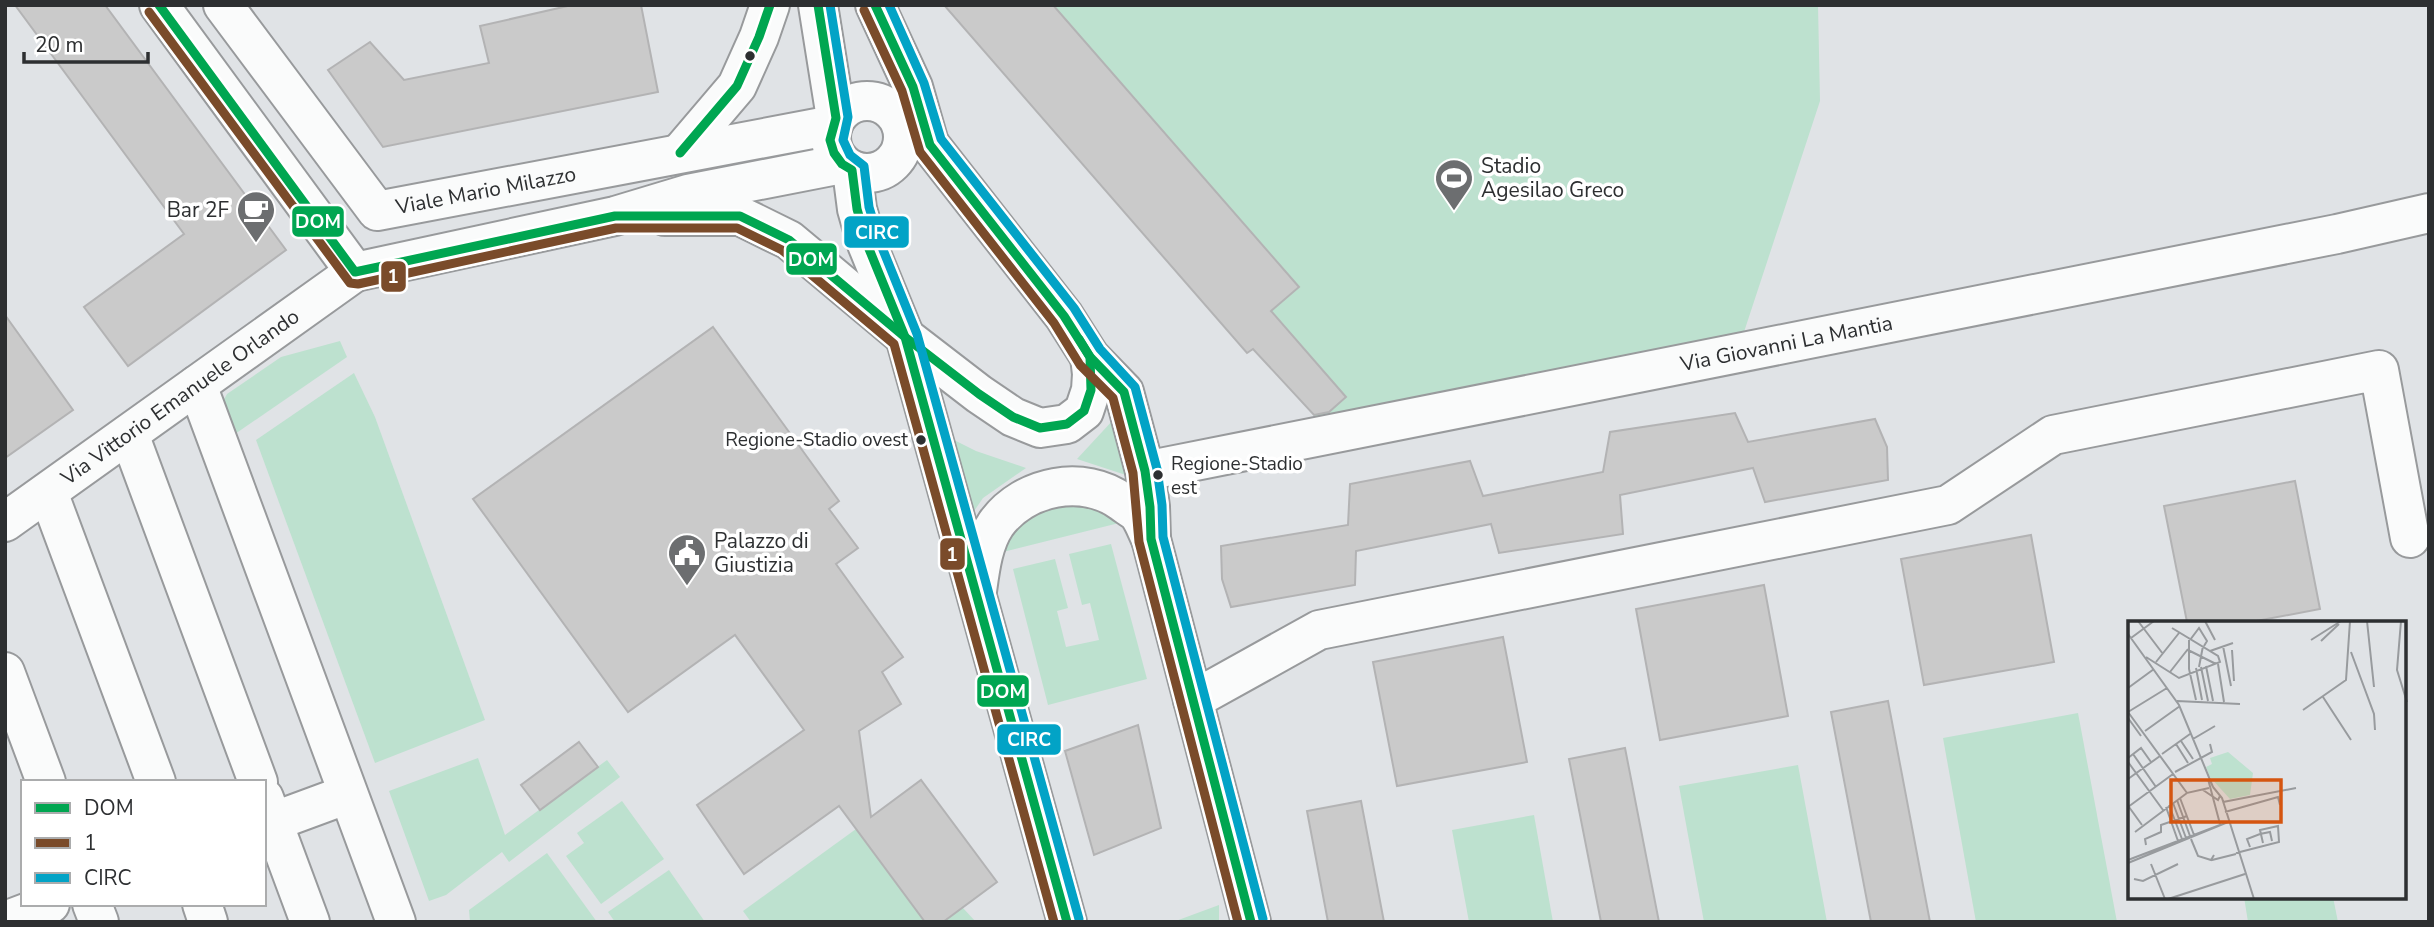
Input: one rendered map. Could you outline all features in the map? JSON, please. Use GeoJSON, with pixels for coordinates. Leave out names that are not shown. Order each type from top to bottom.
{"type":"FeatureCollection","features":[{"type":"Feature","properties":{"kind":"street"},"geometry":{"type":"LineString","coordinates":[[159,5],[355,272],[615,216],[688,194],[847,167],[869,173],[885,169],[897,158],[910,122],[875,5]]}},
{"type":"Feature","properties":{"kind":"street","name":"Viale Mario Milazzo"},"geometry":{"type":"LineString","coordinates":[[223,5],[377,211],[680,153]]}},
{"type":"Feature","properties":{"kind":"street"},"geometry":{"type":"LineString","coordinates":[[680,153],[737,86],[770,5]]}},
{"type":"Feature","properties":{"kind":"street"},"geometry":{"type":"LineString","coordinates":[[818,5],[834,122],[830,139],[834,153],[847,167],[867,244],[905,337],[1066,922]]}},
{"type":"Feature","properties":{"kind":"street"},"geometry":{"type":"LineString","coordinates":[[680,153],[834,122],[847,106],[863,100],[880,103],[910,122],[1064,316],[1090,357],[1124,392],[1192,700],[1251,922]]}},
{"type":"Feature","properties":{"kind":"street","name":"Via Giovanni La Mantia"},"geometry":{"type":"LineString","coordinates":[[1149,506],[2429,213]]}},
{"type":"Feature","properties":{"kind":"street"},"geometry":{"type":"LineString","coordinates":[[615,216],[740,216],[789,240],[905,337],[1002,410],[1040,428],[1067,424],[1084,411],[1091,390],[1090,357]]}},
{"type":"Feature","properties":{"kind":"street","name":"Via Vittorio Emanuele Orlando"},"geometry":{"type":"LineString","coordinates":[[5,522],[355,272]]}},
{"type":"Feature","properties":{"kind":"street"},"geometry":{"type":"LineString","coordinates":[[1192,700],[1319,630],[1948,505],[2053,435],[2379,370],[2410,538]]}},
{"type":"Feature","properties":{"kind":"street"},"geometry":{"type":"LineString","coordinates":[[197,386],[396,922]]}},
{"type":"Feature","properties":{"kind":"street"},"geometry":{"type":"LineString","coordinates":[[129,434],[257,780]]}},
{"type":"Feature","properties":{"kind":"street"},"geometry":{"type":"LineString","coordinates":[[977,594],[983,556],[996,524],[1014,506],[1039,492],[1067,485],[1091,488],[1114,496],[1138,514],[1149,506]]}},
{"type":"Feature","properties":{"kind":"street"},"geometry":{"type":"LineString","coordinates":[[48,492],[155,780]]}},
{"type":"Feature","properties":{"kind":"street"},"geometry":{"type":"LineString","coordinates":[[5,672],[45,780]]}},
{"type":"Feature","properties":{"kind":"street"},"geometry":{"type":"LineString","coordinates":[[310,922],[267,815],[348,794]]}},
{"type":"Feature","properties":{"kind":"street"},"geometry":{"type":"LineString","coordinates":[[8,917],[44,906]]}},
{"type":"Feature","properties":{"kind":"green space","name":"Stadio Agesilao Greco"},"geometry":{"type":"Polygon","coordinates":[[[944,5],[1818,5],[1820,101],[1743,335],[1319,421],[1288,387],[1315,362],[1283,324],[1247,353],[944,5]]]}},
{"type":"Feature","properties":{"kind":"green space"},"geometry":{"type":"Polygon","coordinates":[[[340,341],[347,357],[235,434],[223,401],[227,394],[281,357],[340,341]]]}},
{"type":"Feature","properties":{"kind":"green space"},"geometry":{"type":"Polygon","coordinates":[[[354,373],[375,417],[485,720],[375,763],[256,440],[354,373]]]}},
{"type":"Feature","properties":{"kind":"green space"},"geometry":{"type":"Polygon","coordinates":[[[1114,419],[1132,477],[1077,459],[1114,419]]]}},
{"type":"Feature","properties":{"kind":"green space"},"geometry":{"type":"Polygon","coordinates":[[[950,438],[976,451],[1026,468],[983,498],[970,517],[950,438]]]}},
{"type":"Feature","properties":{"kind":"green space"},"geometry":{"type":"Polygon","coordinates":[[[1060,500],[1107,508],[1119,523],[999,553],[1013,525],[1060,500]]]}},
{"type":"Feature","properties":{"kind":"green space"},"geometry":{"type":"Polygon","coordinates":[[[1111,544],[1147,679],[1048,705],[1013,569],[1055,559],[1068,608],[1057,611],[1066,647],[1099,640],[1090,603],[1082,605],[1069,554],[1111,544]]]}},
{"type":"Feature","properties":{"kind":"green space"},"geometry":{"type":"Polygon","coordinates":[[[2078,713],[2117,922],[1976,922],[1943,738],[2078,713]]]}},
{"type":"Feature","properties":{"kind":"green space"},"geometry":{"type":"Polygon","coordinates":[[[478,758],[505,835],[607,760],[620,777],[509,862],[502,852],[446,895],[429,901],[389,791],[478,758]]]}},
{"type":"Feature","properties":{"kind":"green space"},"geometry":{"type":"Polygon","coordinates":[[[1798,765],[1827,922],[1704,922],[1679,786],[1798,765]]]}},
{"type":"Feature","properties":{"kind":"green space"},"geometry":{"type":"Polygon","coordinates":[[[622,801],[664,859],[601,904],[566,856],[584,843],[577,833],[622,801]]]}},
{"type":"Feature","properties":{"kind":"green space"},"geometry":{"type":"Polygon","coordinates":[[[1534,815],[1553,922],[1469,922],[1452,830],[1534,815]]]}},
{"type":"Feature","properties":{"kind":"green space"},"geometry":{"type":"Polygon","coordinates":[[[856,829],[925,922],[751,922],[743,911],[856,829]]]}},
{"type":"Feature","properties":{"kind":"green space"},"geometry":{"type":"Polygon","coordinates":[[[547,853],[597,922],[470,922],[469,910],[547,853]]]}},
{"type":"Feature","properties":{"kind":"green space"},"geometry":{"type":"Polygon","coordinates":[[[669,870],[705,922],[615,922],[608,912],[669,870]]]}},
{"type":"Feature","properties":{"kind":"green space"},"geometry":{"type":"Polygon","coordinates":[[[2244,899],[2333,899],[2338,922],[2248,922],[2244,899]]]}},
{"type":"Feature","properties":{"kind":"green space"},"geometry":{"type":"Polygon","coordinates":[[[1219,905],[1219,922],[1173,922],[1219,905]]]}},
{"type":"Feature","properties":{"kind":"green space"},"geometry":{"type":"Polygon","coordinates":[[[962,907],[976,922],[943,922],[962,907]]]}},
{"type":"Feature","properties":{"kind":"building"},"geometry":{"type":"Polygon","coordinates":[[[15,5],[105,5],[286,250],[128,366],[84,307],[184,234],[15,5]]]}},
{"type":"Feature","properties":{"kind":"building"},"geometry":{"type":"Polygon","coordinates":[[[572,5],[641,5],[658,92],[383,147],[328,70],[370,42],[404,80],[489,63],[480,26],[572,5]]]}},
{"type":"Feature","properties":{"kind":"building"},"geometry":{"type":"Polygon","coordinates":[[[944,5],[1053,5],[1299,287],[1271,311],[1346,397],[1329,412],[1314,415],[1253,349],[1247,353],[944,5]]]}},
{"type":"Feature","properties":{"kind":"building"},"geometry":{"type":"Polygon","coordinates":[[[5,315],[73,410],[5,458],[5,315]]]}},
{"type":"Feature","properties":{"kind":"building"},"geometry":{"type":"Polygon","coordinates":[[[713,327],[839,501],[829,509],[858,548],[836,564],[903,657],[882,672],[901,704],[859,731],[871,817],[921,780],[997,882],[943,922],[925,922],[839,806],[744,874],[697,805],[804,730],[735,635],[628,712],[473,499],[713,327]]]}},
{"type":"Feature","properties":{"kind":"building"},"geometry":{"type":"Polygon","coordinates":[[[1735,413],[1748,442],[1875,419],[1887,447],[1888,480],[1765,502],[1753,468],[1620,495],[1623,534],[1499,553],[1491,524],[1356,551],[1355,585],[1231,607],[1222,579],[1221,546],[1348,525],[1350,484],[1470,461],[1483,496],[1603,472],[1610,432],[1735,413]]]}},
{"type":"Feature","properties":{"kind":"building"},"geometry":{"type":"Polygon","coordinates":[[[2295,481],[2320,609],[2256,621],[2187,621],[2164,506],[2295,481]]]}},
{"type":"Feature","properties":{"kind":"building"},"geometry":{"type":"Polygon","coordinates":[[[2031,535],[2054,662],[1924,685],[1901,559],[2031,535]]]}},
{"type":"Feature","properties":{"kind":"building"},"geometry":{"type":"Polygon","coordinates":[[[1764,585],[1788,716],[1660,740],[1636,609],[1764,585]]]}},
{"type":"Feature","properties":{"kind":"building"},"geometry":{"type":"Polygon","coordinates":[[[1503,637],[1527,762],[1397,786],[1373,662],[1503,637]]]}},
{"type":"Feature","properties":{"kind":"building"},"geometry":{"type":"Polygon","coordinates":[[[1888,701],[1930,922],[1871,922],[1831,712],[1888,701]]]}},
{"type":"Feature","properties":{"kind":"building"},"geometry":{"type":"Polygon","coordinates":[[[1138,725],[1161,828],[1094,855],[1065,751],[1138,725]]]}},
{"type":"Feature","properties":{"kind":"building"},"geometry":{"type":"Polygon","coordinates":[[[579,742],[598,767],[540,810],[521,785],[579,742]]]}},
{"type":"Feature","properties":{"kind":"building"},"geometry":{"type":"Polygon","coordinates":[[[1625,748],[1659,922],[1601,922],[1569,759],[1625,748]]]}},
{"type":"Feature","properties":{"kind":"building"},"geometry":{"type":"Polygon","coordinates":[[[1361,801],[1384,922],[1328,922],[1307,811],[1361,801]]]}},
{"type":"Feature","properties":{"kind":"transit line","name":"DOM"},"geometry":{"type":"LineString","coordinates":[[159,5],[355,272],[615,216],[740,216],[789,240],[905,337],[1013,417],[1040,428],[1067,424],[1084,411],[1091,390],[1090,357],[1064,316],[930,145],[913,87],[875,5]]}},
{"type":"Feature","properties":{"kind":"transit line","name":"DOM"},"geometry":{"type":"LineString","coordinates":[[680,153],[737,86],[770,5]]}},
{"type":"Feature","properties":{"kind":"transit line","name":"DOM"},"geometry":{"type":"LineString","coordinates":[[818,5],[836,118],[830,140],[834,153],[842,164],[852,170],[857,209],[867,244],[905,337],[1067,922]]}},
{"type":"Feature","properties":{"kind":"transit line","name":"CIRC"},"geometry":{"type":"LineString","coordinates":[[830,5],[848,117],[843,140],[850,155],[864,166],[869,207],[879,240],[917,334],[1079,919]]}},
{"type":"Feature","properties":{"kind":"transit line","name":"CIRC"},"geometry":{"type":"LineString","coordinates":[[889,5],[924,83],[941,139],[1074,308],[1100,349],[1135,387],[1157,469],[1163,537],[1263,919]]}},
{"type":"Feature","properties":{"kind":"transit line","name":"1"},"geometry":{"type":"LineString","coordinates":[[864,10],[902,91],[920,152],[1054,323],[1080,365],[1113,398],[1133,473],[1139,542],[1238,922]]}},
{"type":"Feature","properties":{"kind":"transit line","name":"1"},"geometry":{"type":"LineString","coordinates":[[149,12],[350,283],[358,284],[616,228],[737,228],[782,250],[894,344],[1054,922]]}},
{"type":"Feature","properties":{"kind":"transit line","name":"DOM"},"geometry":{"type":"LineString","coordinates":[[1079,339],[1090,357],[1124,392],[1145,471],[1151,539],[1251,922]]}},
{"type":"Feature","properties":{"kind":"place","name":"Stadio Agesilao Greco"},"geometry":{"type":"Point","coordinates":[1454,212]}},
{"type":"Feature","properties":{"kind":"place","name":"Bar 2F"},"geometry":{"type":"Point","coordinates":[256,244]}},
{"type":"Feature","properties":{"kind":"place","name":"Regione-Stadio ovest"},"geometry":{"type":"Point","coordinates":[921,440]}},
{"type":"Feature","properties":{"kind":"place","name":"Regione-Stadio est"},"geometry":{"type":"Point","coordinates":[1158,475]}},
{"type":"Feature","properties":{"kind":"place","name":"Palazzo di Giustizia"},"geometry":{"type":"Point","coordinates":[687,587]}}]}
